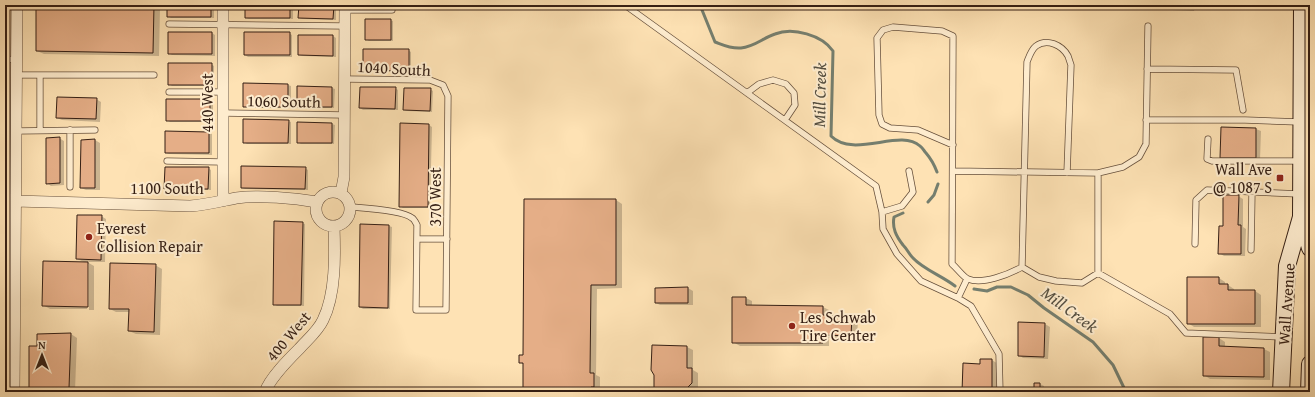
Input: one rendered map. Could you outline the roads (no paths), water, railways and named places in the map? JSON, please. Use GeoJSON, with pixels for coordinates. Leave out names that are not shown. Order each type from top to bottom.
{"type":"FeatureCollection","features":[{"type":"Feature","properties":{"kind":"main road","name":"Wall Avenue"},"geometry":{"type":"LineString","coordinates":[[1302,5],[1301,217],[1310,248]]}},
{"type":"Feature","properties":{"kind":"main road","name":"Wall Avenue"},"geometry":{"type":"LineString","coordinates":[[1281,392],[1286,266],[1301,217]]}},
{"type":"Feature","properties":{"kind":"main road"},"geometry":{"type":"LineString","coordinates":[[1309,392],[1310,364]]}},
{"type":"Feature","properties":{"kind":"street"},"geometry":{"type":"LineString","coordinates":[[14,392],[10,243],[16,202],[17,5]]}},
{"type":"Feature","properties":{"kind":"street","name":"440 West"},"geometry":{"type":"LineString","coordinates":[[223,5],[223,201]]}},
{"type":"Feature","properties":{"kind":"street"},"geometry":{"type":"LineString","coordinates":[[342,193],[344,178],[345,8]]}},
{"type":"Feature","properties":{"kind":"street"},"geometry":{"type":"LineString","coordinates":[[336,191],[342,193],[346,197],[351,207],[348,218],[344,222],[334,226],[323,222],[319,218],[316,207],[317,202],[325,193],[336,191]]}},
{"type":"Feature","properties":{"kind":"street","name":"1100 South"},"geometry":{"type":"LineString","coordinates":[[16,202],[190,206],[237,198],[299,198],[317,202]]}},
{"type":"Feature","properties":{"kind":"street","name":"400 West"},"geometry":{"type":"LineString","coordinates":[[265,392],[266,388],[275,376],[318,329],[324,320],[332,287],[335,265],[334,226]]}},
{"type":"Feature","properties":{"kind":"lane"},"geometry":{"type":"LineString","coordinates":[[625,5],[876,186],[882,212],[883,229],[897,254],[921,281],[958,298],[970,306],[1000,354],[1000,392]]}},
{"type":"Feature","properties":{"kind":"lane"},"geometry":{"type":"LineString","coordinates":[[345,8],[392,10]]}},
{"type":"Feature","properties":{"kind":"lane"},"geometry":{"type":"LineString","coordinates":[[169,24],[344,26]]}},
{"type":"Feature","properties":{"kind":"lane"},"geometry":{"type":"LineString","coordinates":[[953,171],[1098,173],[1123,166],[1139,157],[1146,144],[1148,26]]}},
{"type":"Feature","properties":{"kind":"lane"},"geometry":{"type":"LineString","coordinates":[[953,145],[918,130],[890,128],[882,124],[878,115],[877,38],[883,30],[893,27],[942,31],[953,36],[953,145],[953,171],[952,264],[967,279],[982,281],[1010,274],[1022,267]]}},
{"type":"Feature","properties":{"kind":"lane"},"geometry":{"type":"LineString","coordinates":[[1022,267],[1027,62],[1030,53],[1035,46],[1043,42],[1053,43],[1061,48],[1068,56],[1071,65],[1067,173]]}},
{"type":"Feature","properties":{"kind":"lane"},"geometry":{"type":"LineString","coordinates":[[5,60],[17,60]]}},
{"type":"Feature","properties":{"kind":"lane"},"geometry":{"type":"LineString","coordinates":[[1147,69],[1236,70],[1243,110]]}},
{"type":"Feature","properties":{"kind":"lane"},"geometry":{"type":"LineString","coordinates":[[17,75],[154,75]]}},
{"type":"Feature","properties":{"kind":"lane"},"geometry":{"type":"LineString","coordinates":[[40,75],[40,130]]}},
{"type":"Feature","properties":{"kind":"lane","name":"1040 South"},"geometry":{"type":"LineString","coordinates":[[344,78],[430,80],[443,85]]}},
{"type":"Feature","properties":{"kind":"lane"},"geometry":{"type":"LineString","coordinates":[[747,93],[759,84],[773,80],[786,84],[794,93],[795,105],[785,120]]}},
{"type":"Feature","properties":{"kind":"lane","name":"370 West"},"geometry":{"type":"LineString","coordinates":[[417,239],[416,310],[446,310],[448,239],[448,96],[443,85]]}},
{"type":"Feature","properties":{"kind":"lane"},"geometry":{"type":"LineString","coordinates":[[169,92],[223,92]]}},
{"type":"Feature","properties":{"kind":"lane","name":"1060 South"},"geometry":{"type":"LineString","coordinates":[[223,113],[344,115]]}},
{"type":"Feature","properties":{"kind":"lane"},"geometry":{"type":"LineString","coordinates":[[1146,120],[1245,120],[1301,122]]}},
{"type":"Feature","properties":{"kind":"lane"},"geometry":{"type":"LineString","coordinates":[[70,130],[70,187]]}},
{"type":"Feature","properties":{"kind":"lane"},"geometry":{"type":"LineString","coordinates":[[16,131],[95,130]]}},
{"type":"Feature","properties":{"kind":"lane"},"geometry":{"type":"LineString","coordinates":[[1208,139],[1207,159],[1212,161],[1301,161]]}},
{"type":"Feature","properties":{"kind":"lane"},"geometry":{"type":"LineString","coordinates":[[167,161],[223,162]]}},
{"type":"Feature","properties":{"kind":"lane"},"geometry":{"type":"LineString","coordinates":[[882,212],[902,206],[913,192],[909,171]]}},
{"type":"Feature","properties":{"kind":"lane"},"geometry":{"type":"LineString","coordinates":[[1098,173],[1098,273]]}},
{"type":"Feature","properties":{"kind":"lane"},"geometry":{"type":"LineString","coordinates":[[1195,244],[1196,200],[1207,190],[1301,194]]}},
{"type":"Feature","properties":{"kind":"lane"},"geometry":{"type":"LineString","coordinates":[[1251,250],[1252,192]]}},
{"type":"Feature","properties":{"kind":"lane"},"geometry":{"type":"LineString","coordinates":[[351,207],[378,209],[403,214],[412,218],[417,225],[417,239],[448,239]]}},
{"type":"Feature","properties":{"kind":"lane"},"geometry":{"type":"LineString","coordinates":[[1022,267],[1039,277],[1056,281],[1082,283],[1098,273]]}},
{"type":"Feature","properties":{"kind":"lane"},"geometry":{"type":"LineString","coordinates":[[1098,273],[1170,314],[1186,333],[1283,337]]}},
{"type":"Feature","properties":{"kind":"lane"},"geometry":{"type":"LineString","coordinates":[[958,298],[967,279]]}},
{"type":"Feature","properties":{"kind":"waterway","name":"Mill Creek"},"geometry":{"type":"LineString","coordinates":[[700,5],[715,42],[727,46],[734,48],[746,47],[775,34],[790,31],[807,34],[828,45],[833,51],[831,136],[841,142],[852,145],[864,145],[901,140],[911,141],[923,149],[934,164],[937,172]]}},
{"type":"Feature","properties":{"kind":"waterway","name":"Mill Creek"},"geometry":{"type":"LineString","coordinates":[[928,202],[934,195],[938,184]]}},
{"type":"Feature","properties":{"kind":"waterway","name":"Mill Creek"},"geometry":{"type":"LineString","coordinates":[[903,213],[894,217],[895,232],[901,242],[917,262],[955,286]]}},
{"type":"Feature","properties":{"kind":"waterway","name":"Mill Creek"},"geometry":{"type":"LineString","coordinates":[[974,289],[987,291],[997,287],[1011,287],[1028,295],[1093,342],[1113,365],[1126,392]]}},
{"type":"Feature","properties":{"kind":"place","name":"Wall Ave @ 1087 S"},"geometry":{"type":"Point","coordinates":[1280,178]}},
{"type":"Feature","properties":{"kind":"place","name":"Everest Collision Repair"},"geometry":{"type":"Point","coordinates":[89,237]}},
{"type":"Feature","properties":{"kind":"place","name":"Les Schwab Tire Center"},"geometry":{"type":"Point","coordinates":[792,326]}}]}
